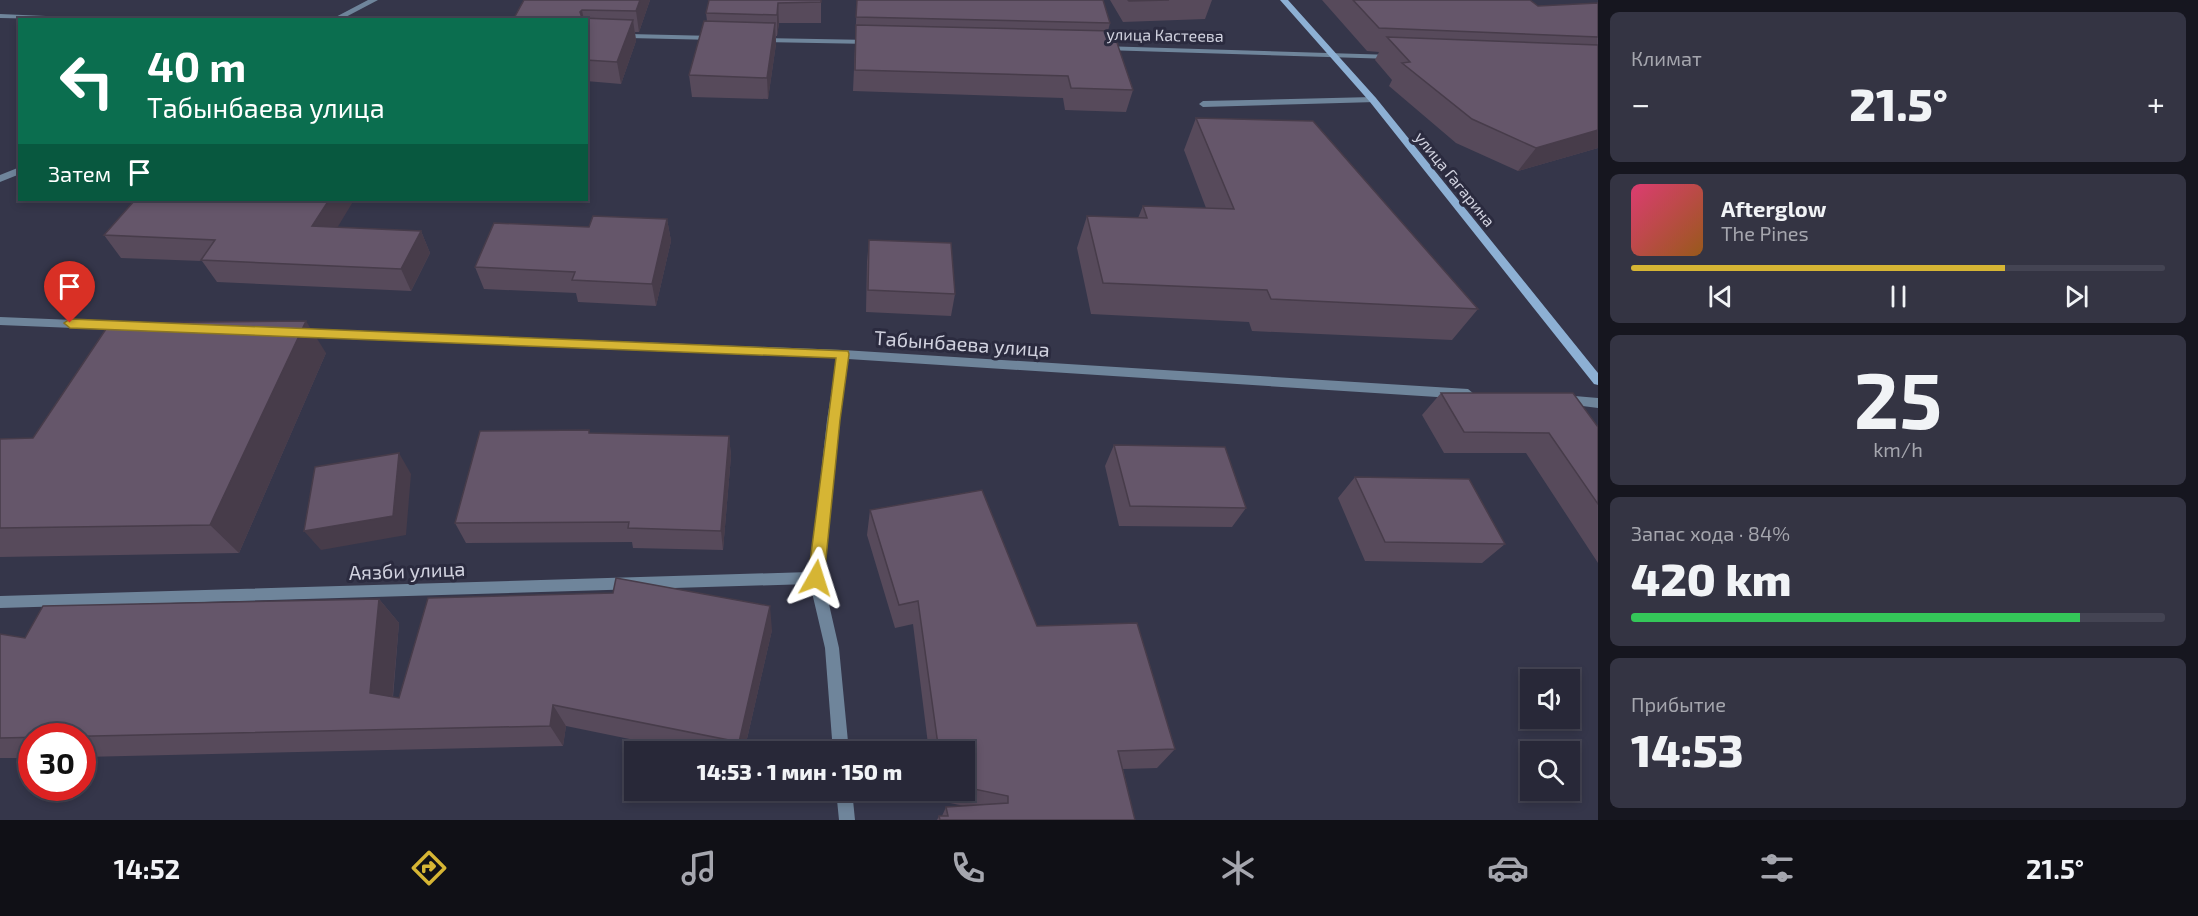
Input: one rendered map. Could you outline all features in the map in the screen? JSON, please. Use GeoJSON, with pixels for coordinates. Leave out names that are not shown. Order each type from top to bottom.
{"type":"FeatureCollection","features":[{"type":"Feature","properties":{"kind":"main road","name":"улица Гагарина"},"geometry":{"type":"LineString","coordinates":[[1284,0],[1373,100],[1598,381]]}},
{"type":"Feature","properties":{"kind":"street"},"geometry":{"type":"LineString","coordinates":[[337,18],[374,0]]}},
{"type":"Feature","properties":{"kind":"street"},"geometry":{"type":"LineString","coordinates":[[0,16],[46,18]]}},
{"type":"Feature","properties":{"kind":"street"},"geometry":{"type":"LineString","coordinates":[[588,35],[729,39]]}},
{"type":"Feature","properties":{"kind":"street"},"geometry":{"type":"LineString","coordinates":[[752,39],[882,43]]}},
{"type":"Feature","properties":{"kind":"street","name":"улица Кастеева"},"geometry":{"type":"LineString","coordinates":[[1095,48],[1401,57]]}},
{"type":"Feature","properties":{"kind":"street"},"geometry":{"type":"LineString","coordinates":[[1203,105],[1373,100]]}},
{"type":"Feature","properties":{"kind":"street"},"geometry":{"type":"LineString","coordinates":[[0,179],[18,171]]}},
{"type":"Feature","properties":{"kind":"street"},"geometry":{"type":"LineString","coordinates":[[0,321],[131,326]]}},
{"type":"Feature","properties":{"kind":"street","name":"Табынбаева улица"},"geometry":{"type":"LineString","coordinates":[[285,332],[843,354],[1480,395]]}},
{"type":"Feature","properties":{"kind":"street"},"geometry":{"type":"LineString","coordinates":[[840,741],[832,648],[816,578],[833,420],[843,354]]}},
{"type":"Feature","properties":{"kind":"street"},"geometry":{"type":"LineString","coordinates":[[1551,400],[1598,403]]}},
{"type":"Feature","properties":{"kind":"street","name":"Аязби улица"},"geometry":{"type":"LineString","coordinates":[[0,602],[816,578]]}},
{"type":"Feature","properties":{"kind":"street"},"geometry":{"type":"LineString","coordinates":[[845,801],[847,820]]}},
{"type":"Feature","properties":{"kind":"building"},"geometry":{"type":"Polygon","coordinates":[[[524,0],[640,0],[636,11],[582,10],[580,12],[582,18],[514,18],[524,0]]]}},
{"type":"Feature","properties":{"kind":"building"},"geometry":{"type":"Polygon","coordinates":[[[709,0],[821,0],[821,2],[778,3],[777,15],[706,13],[709,0]]]}},
{"type":"Feature","properties":{"kind":"building"},"geometry":{"type":"Polygon","coordinates":[[[857,0],[1103,0],[1110,23],[856,17],[857,0]]]}},
{"type":"Feature","properties":{"kind":"building"},"geometry":{"type":"Polygon","coordinates":[[[1353,0],[1530,0],[1538,6],[1598,3],[1598,37],[1379,28],[1353,0]]]}},
{"type":"Feature","properties":{"kind":"building"},"geometry":{"type":"Polygon","coordinates":[[[588,18],[633,20],[617,62],[588,60],[588,18]]]}},
{"type":"Feature","properties":{"kind":"building"},"geometry":{"type":"Polygon","coordinates":[[[704,21],[775,23],[767,78],[689,75],[704,21]]]}},
{"type":"Feature","properties":{"kind":"building"},"geometry":{"type":"Polygon","coordinates":[[[856,25],[1113,31],[1133,90],[1071,88],[1068,76],[855,70],[856,25]]]}},
{"type":"Feature","properties":{"kind":"building"},"geometry":{"type":"Polygon","coordinates":[[[1387,37],[1598,45],[1598,130],[1536,148],[1472,119],[1402,63],[1410,62],[1387,37]]]}},
{"type":"Feature","properties":{"kind":"building"},"geometry":{"type":"Polygon","coordinates":[[[1196,118],[1313,121],[1478,309],[1271,299],[1267,290],[1103,283],[1087,216],[1147,218],[1143,206],[1234,209],[1196,118]]]}},
{"type":"Feature","properties":{"kind":"building"},"geometry":{"type":"Polygon","coordinates":[[[134,201],[328,201],[312,226],[421,231],[401,269],[201,260],[215,240],[104,235],[134,201]]]}},
{"type":"Feature","properties":{"kind":"building"},"geometry":{"type":"Polygon","coordinates":[[[593,216],[667,219],[652,284],[572,280],[575,272],[475,267],[494,223],[589,227],[593,216]]]}},
{"type":"Feature","properties":{"kind":"building"},"geometry":{"type":"Polygon","coordinates":[[[869,240],[951,243],[955,294],[868,290],[869,240]]]}},
{"type":"Feature","properties":{"kind":"building"},"geometry":{"type":"Polygon","coordinates":[[[306,321],[210,525],[0,528],[0,439],[33,438],[110,323],[306,321]]]}},
{"type":"Feature","properties":{"kind":"building"},"geometry":{"type":"Polygon","coordinates":[[[1441,393],[1573,393],[1598,427],[1598,504],[1549,433],[1464,432],[1441,393]]]}},
{"type":"Feature","properties":{"kind":"building"},"geometry":{"type":"Polygon","coordinates":[[[589,430],[589,433],[729,436],[721,531],[628,528],[629,522],[455,523],[480,431],[589,430]]]}},
{"type":"Feature","properties":{"kind":"building"},"geometry":{"type":"Polygon","coordinates":[[[1114,445],[1225,447],[1246,508],[1130,506],[1114,445]]]}},
{"type":"Feature","properties":{"kind":"building"},"geometry":{"type":"Polygon","coordinates":[[[399,453],[393,516],[304,531],[315,467],[399,453]]]}},
{"type":"Feature","properties":{"kind":"building"},"geometry":{"type":"Polygon","coordinates":[[[1355,477],[1469,479],[1505,544],[1385,542],[1355,477]]]}},
{"type":"Feature","properties":{"kind":"building"},"geometry":{"type":"Polygon","coordinates":[[[982,490],[1037,626],[1137,623],[1175,749],[1118,751],[1135,820],[940,820],[939,816],[948,816],[946,807],[1008,803],[1008,796],[975,789],[975,741],[937,741],[918,601],[899,605],[870,510],[982,490]]]}},
{"type":"Feature","properties":{"kind":"building"},"geometry":{"type":"Polygon","coordinates":[[[616,578],[770,606],[739,741],[553,705],[550,726],[96,736],[96,723],[18,723],[18,738],[0,738],[0,634],[25,638],[43,606],[379,599],[370,693],[399,698],[428,598],[613,593],[616,578]]]}},
{"type":"Feature","properties":{"kind":"route"},"geometry":{"type":"LineString","coordinates":[[70,323],[843,354],[833,420],[816,578]]}}]}
